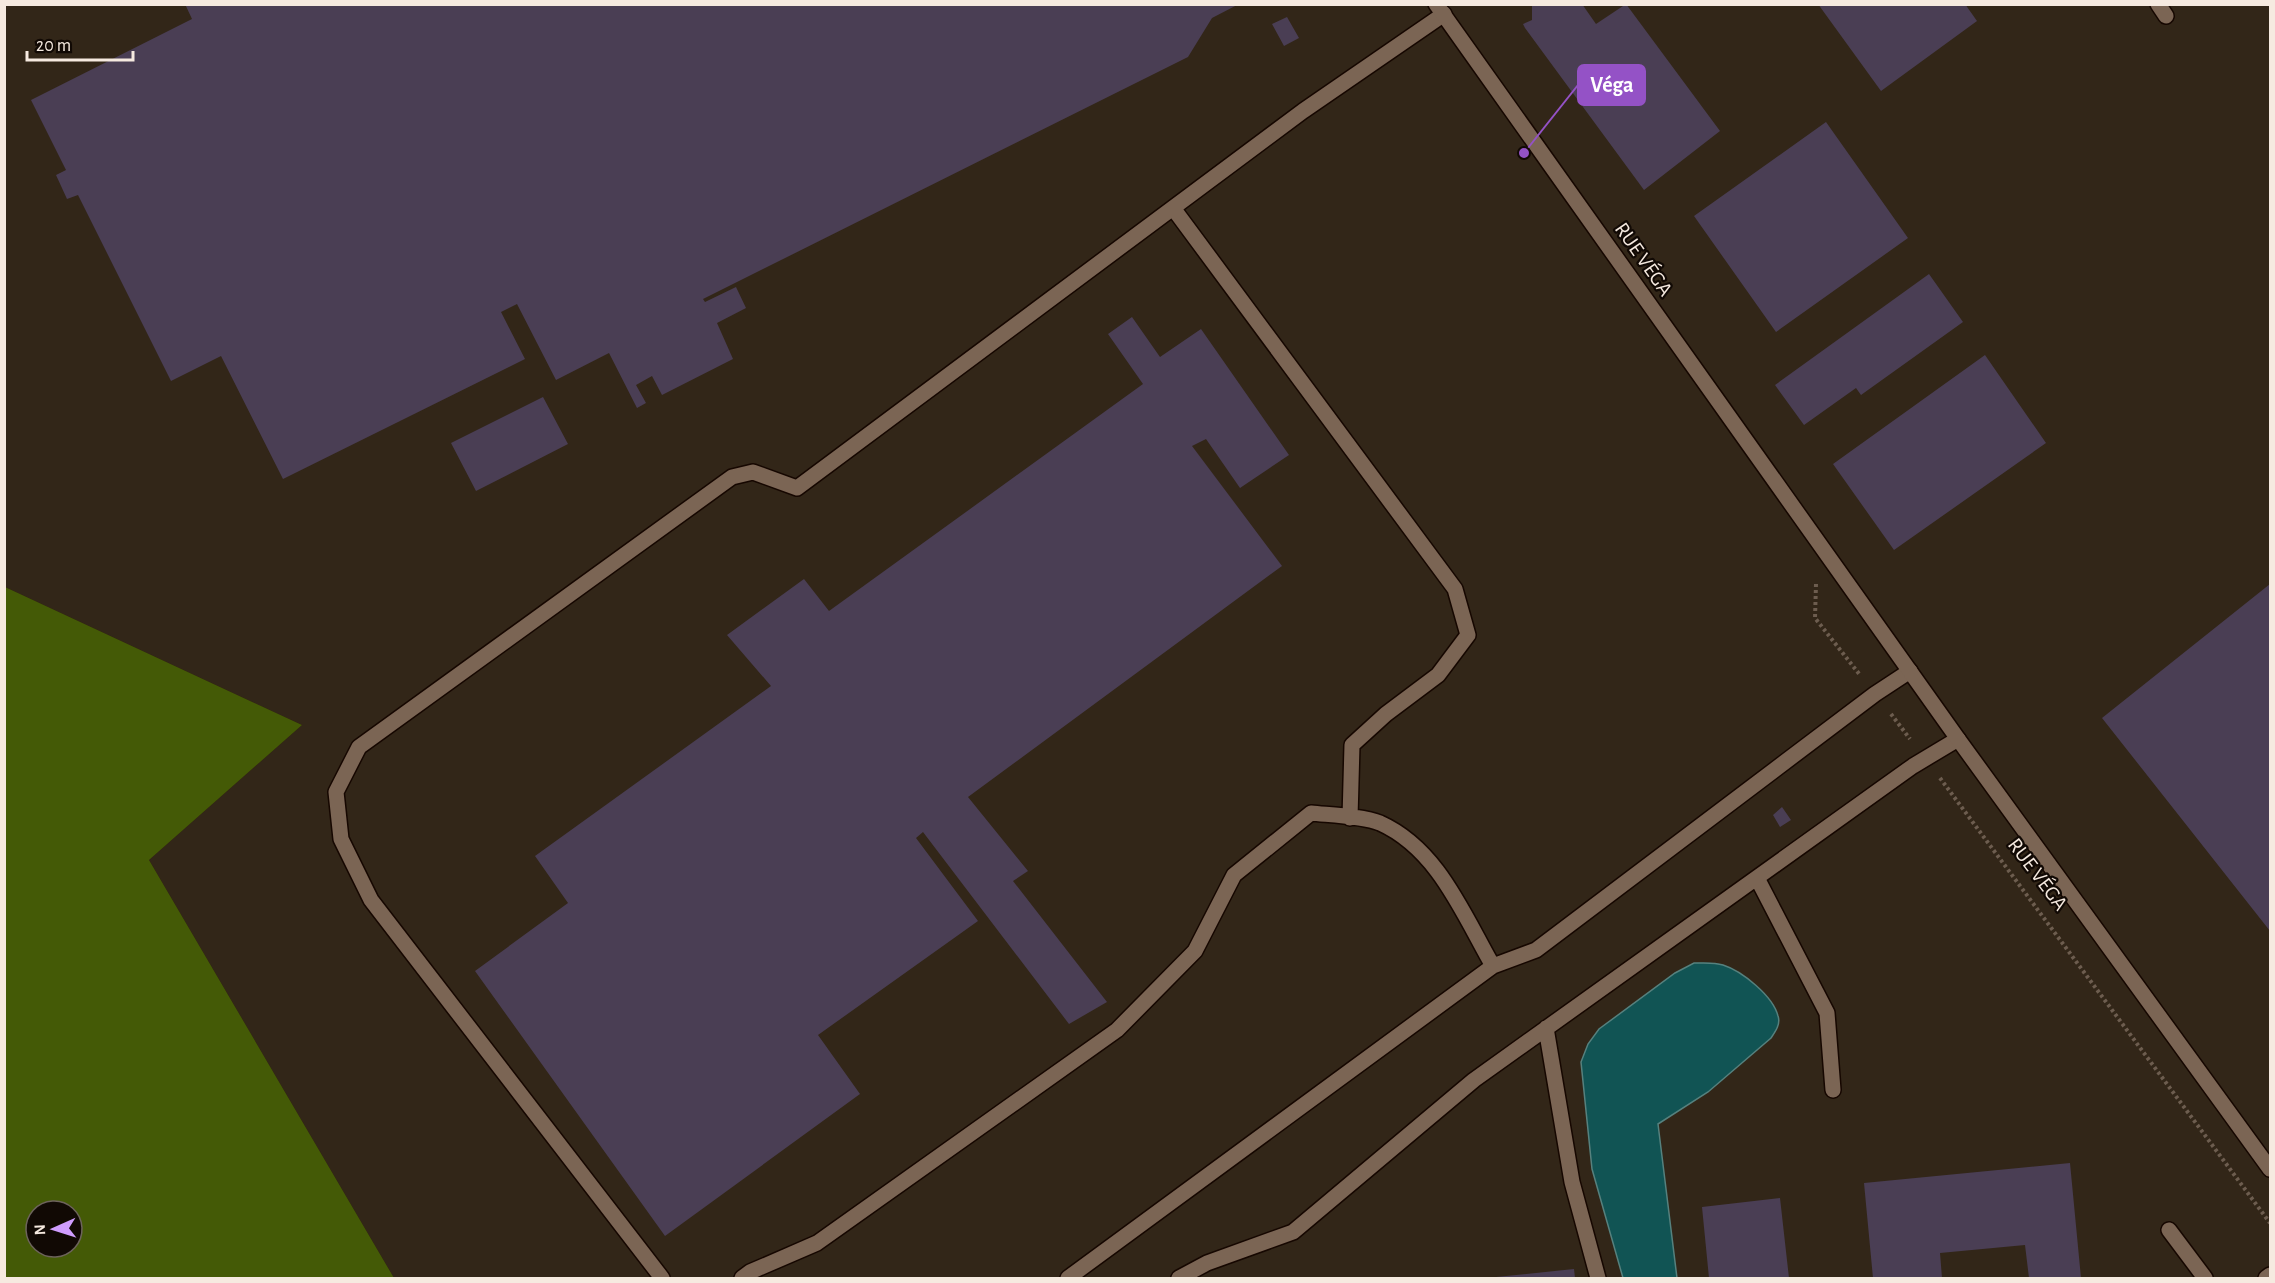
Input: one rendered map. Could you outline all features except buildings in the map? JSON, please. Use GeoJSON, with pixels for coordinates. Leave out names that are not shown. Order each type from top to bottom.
{"type":"FeatureCollection","features":[{"type":"Feature","properties":{"kind":"street"},"geometry":{"type":"LineString","coordinates":[[662,1278],[371,900],[341,839],[336,792],[359,747],[732,477],[753,472],[797,488],[1440,9]]}},
{"type":"Feature","properties":{"kind":"street","name":"RUE VÉGA"},"geometry":{"type":"LineString","coordinates":[[1440,9],[1958,739],[2271,1169]]}},
{"type":"Feature","properties":{"kind":"street"},"geometry":{"type":"LineString","coordinates":[[1173,208],[1455,589],[1468,634],[1438,675],[1386,714],[1352,745],[1350,818]]}},
{"type":"Feature","properties":{"kind":"street"},"geometry":{"type":"LineString","coordinates":[[1068,1278],[1493,966],[1536,950],[1875,694],[1910,671]]}},
{"type":"Feature","properties":{"kind":"street"},"geometry":{"type":"LineString","coordinates":[[1179,1278],[1207,1263],[1293,1232],[1474,1080],[1925,759],[1958,739]]}},
{"type":"Feature","properties":{"kind":"street"},"geometry":{"type":"LineString","coordinates":[[749,1276],[817,1243],[1117,1030],[1195,951],[1234,875],[1289,828],[1311,813],[1378,822],[1408,841],[1432,862],[1493,966]]}},
{"type":"Feature","properties":{"kind":"street"},"geometry":{"type":"LineString","coordinates":[[1757,878],[1827,1013],[1833,1090]]}},
{"type":"Feature","properties":{"kind":"street"},"geometry":{"type":"LineString","coordinates":[[1546,1028],[1572,1182],[1598,1278]]}},
{"type":"Feature","properties":{"kind":"street"},"geometry":{"type":"LineString","coordinates":[[2169,1230],[2205,1278]]}},
{"type":"Feature","properties":{"kind":"street"},"geometry":{"type":"LineString","coordinates":[[2266,1278],[2271,1275]]}},
{"type":"Feature","properties":{"kind":"path","name":"RUE VÉGA"},"geometry":{"type":"LineString","coordinates":[[1817,538],[1815,618],[1925,759],[2271,1223]]}},
{"type":"Feature","properties":{"kind":"shaded area"},"geometry":{"type":"Polygon","coordinates":[[[5,5],[2270,5],[2270,1278],[394,1278],[149,860],[302,725],[5,587],[5,5]]]}},
{"type":"Feature","properties":{"kind":"green space"},"geometry":{"type":"Polygon","coordinates":[[[5,587],[302,725],[149,860],[394,1278],[5,1278],[5,587]]]}},
{"type":"Feature","properties":{"kind":"water"},"geometry":{"type":"Polygon","coordinates":[[[1694,963],[1723,965],[1747,978],[1770,1000],[1779,1019],[1778,1025],[1771,1038],[1708,1092],[1658,1124],[1677,1278],[1623,1278],[1592,1169],[1581,1062],[1588,1044],[1599,1029],[1675,973],[1694,963]]]}},
{"type":"Feature","properties":{"kind":"place","name":"Véga"},"geometry":{"type":"Point","coordinates":[1524,153]}}]}
